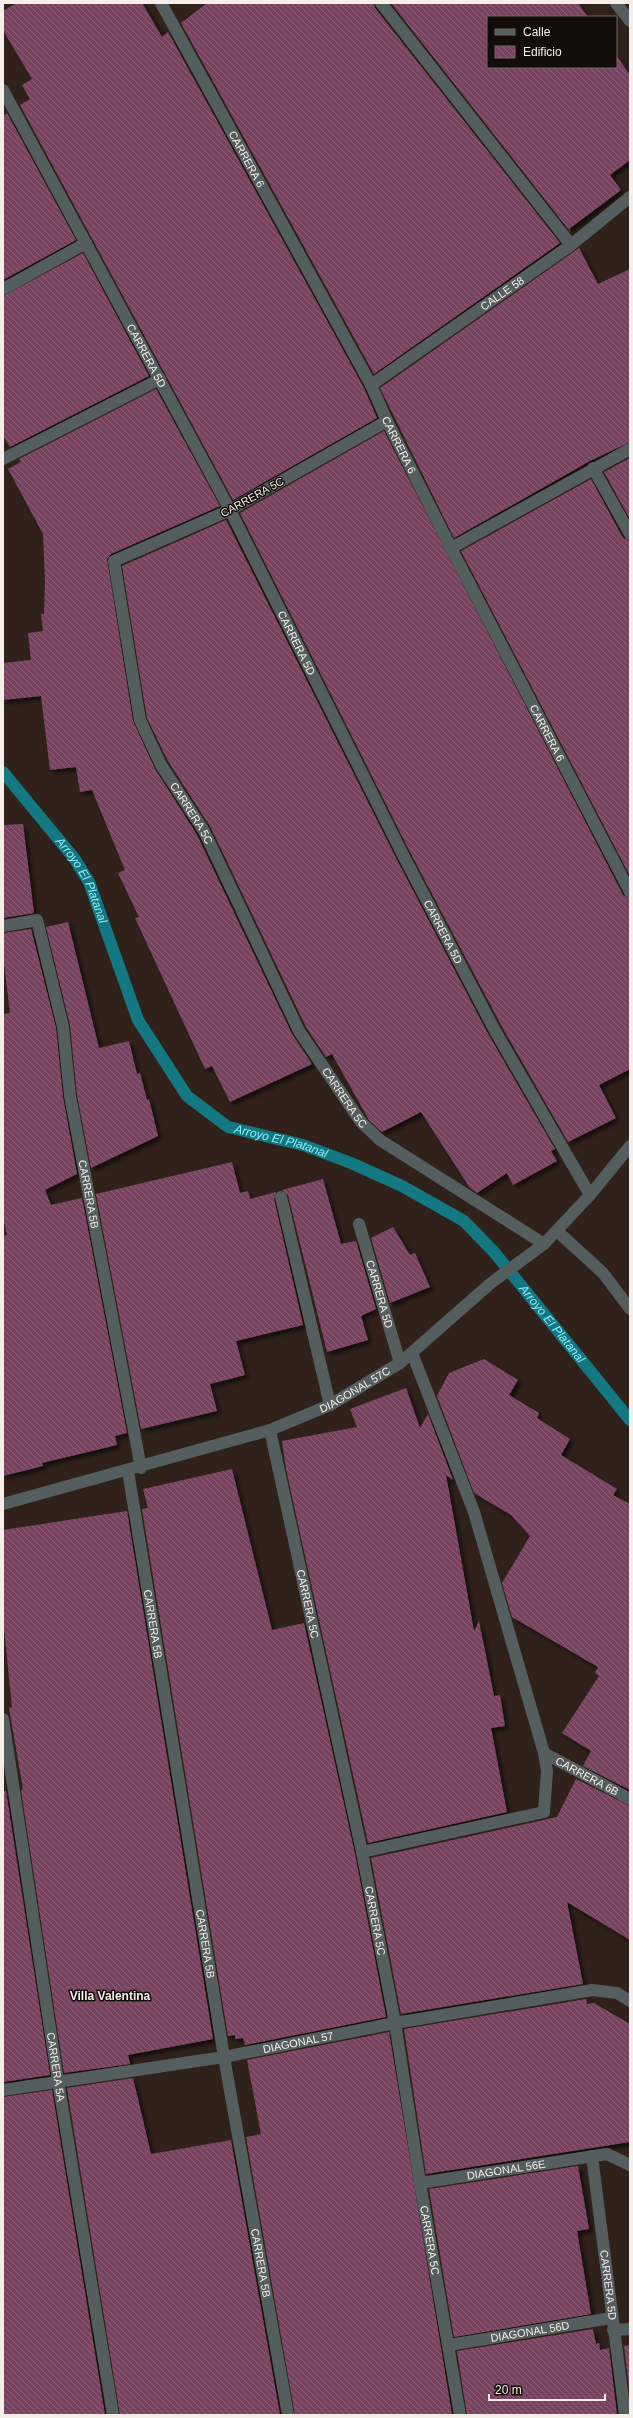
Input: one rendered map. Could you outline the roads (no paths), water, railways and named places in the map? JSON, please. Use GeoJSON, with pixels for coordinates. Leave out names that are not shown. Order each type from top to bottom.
{"type":"FeatureCollection","features":[{"type":"Feature","properties":{"kind":"street","name":"CARRERA 6"},"geometry":{"type":"LineString","coordinates":[[161,3],[371,386],[451,548],[630,892]]}},
{"type":"Feature","properties":{"kind":"street"},"geometry":{"type":"LineString","coordinates":[[382,3],[570,245]]}},
{"type":"Feature","properties":{"kind":"street"},"geometry":{"type":"LineString","coordinates":[[616,3],[630,21]]}},
{"type":"Feature","properties":{"kind":"street","name":"CARRERA 5D"},"geometry":{"type":"LineString","coordinates":[[4,94],[230,510],[403,855],[490,1022],[590,1195]]}},
{"type":"Feature","properties":{"kind":"street","name":"CALLE 58"},"geometry":{"type":"LineString","coordinates":[[371,386],[570,245],[630,197]]}},
{"type":"Feature","properties":{"kind":"street"},"geometry":{"type":"LineString","coordinates":[[3,289],[86,243]]}},
{"type":"Feature","properties":{"kind":"street"},"geometry":{"type":"LineString","coordinates":[[3,459],[160,379]]}},
{"type":"Feature","properties":{"kind":"street","name":"CARRERA 5C"},"geometry":{"type":"LineString","coordinates":[[387,421],[230,510],[114,561],[140,720],[161,765],[204,831],[299,1032],[362,1122],[380,1140],[544,1244]]}},
{"type":"Feature","properties":{"kind":"street"},"geometry":{"type":"LineString","coordinates":[[451,548],[593,468],[630,450]]}},
{"type":"Feature","properties":{"kind":"street"},"geometry":{"type":"LineString","coordinates":[[593,468],[630,534]]}},
{"type":"Feature","properties":{"kind":"street","name":"CARRERA 5B"},"geometry":{"type":"LineString","coordinates":[[3,926],[37,920],[63,1027],[70,1096],[140,1468]]}},
{"type":"Feature","properties":{"kind":"street","name":"DIAGONAL 57C"},"geometry":{"type":"LineString","coordinates":[[3,1504],[140,1468],[270,1430],[330,1405],[400,1363],[491,1283],[544,1244],[590,1195],[630,1146]]}},
{"type":"Feature","properties":{"kind":"street"},"geometry":{"type":"LineString","coordinates":[[281,1197],[330,1405]]}},
{"type":"Feature","properties":{"kind":"street","name":"CARRERA 5D"},"geometry":{"type":"LineString","coordinates":[[358,1224],[400,1363]]}},
{"type":"Feature","properties":{"kind":"street"},"geometry":{"type":"LineString","coordinates":[[557,1231],[603,1273],[630,1309]]}},
{"type":"Feature","properties":{"kind":"street"},"geometry":{"type":"LineString","coordinates":[[362,1852],[544,1812],[547,1771],[544,1753],[474,1512],[412,1353]]}},
{"type":"Feature","properties":{"kind":"street","name":"CARRERA 5C"},"geometry":{"type":"LineString","coordinates":[[270,1430],[362,1852],[395,2023],[420,2183],[460,2415]]}},
{"type":"Feature","properties":{"kind":"street","name":"CARRERA 5B"},"geometry":{"type":"LineString","coordinates":[[128,1471],[224,2057],[288,2415]]}},
{"type":"Feature","properties":{"kind":"street","name":"CARRERA 5A"},"geometry":{"type":"LineString","coordinates":[[3,1719],[58,2081],[114,2415]]}},
{"type":"Feature","properties":{"kind":"street","name":"CARRERA 6B"},"geometry":{"type":"LineString","coordinates":[[544,1753],[630,1799]]}},
{"type":"Feature","properties":{"kind":"street","name":"DIAGONAL 57"},"geometry":{"type":"LineString","coordinates":[[3,2090],[224,2057],[395,2023],[592,1990],[617,1993],[630,2001]]}},
{"type":"Feature","properties":{"kind":"street","name":"DIAGONAL 56E"},"geometry":{"type":"LineString","coordinates":[[420,2183],[607,2154],[630,2165]]}},
{"type":"Feature","properties":{"kind":"street","name":"CARRERA 5D"},"geometry":{"type":"LineString","coordinates":[[592,2156],[612,2324],[625,2415]]}},
{"type":"Feature","properties":{"kind":"street","name":"DIAGONAL 56D"},"geometry":{"type":"LineString","coordinates":[[449,2345],[612,2324],[630,2329]]}},
{"type":"Feature","properties":{"kind":"waterway","name":"Arroyo El Platanal"},"geometry":{"type":"LineString","coordinates":[[3,772],[74,858],[89,882],[138,1020],[187,1096],[228,1127],[303,1145],[351,1163],[402,1186],[464,1221],[494,1252],[630,1420]]}},
{"type":"Feature","properties":{"kind":"district","name":"Villa Valentina"},"geometry":{"type":"Point","coordinates":[110,1996]}}]}
